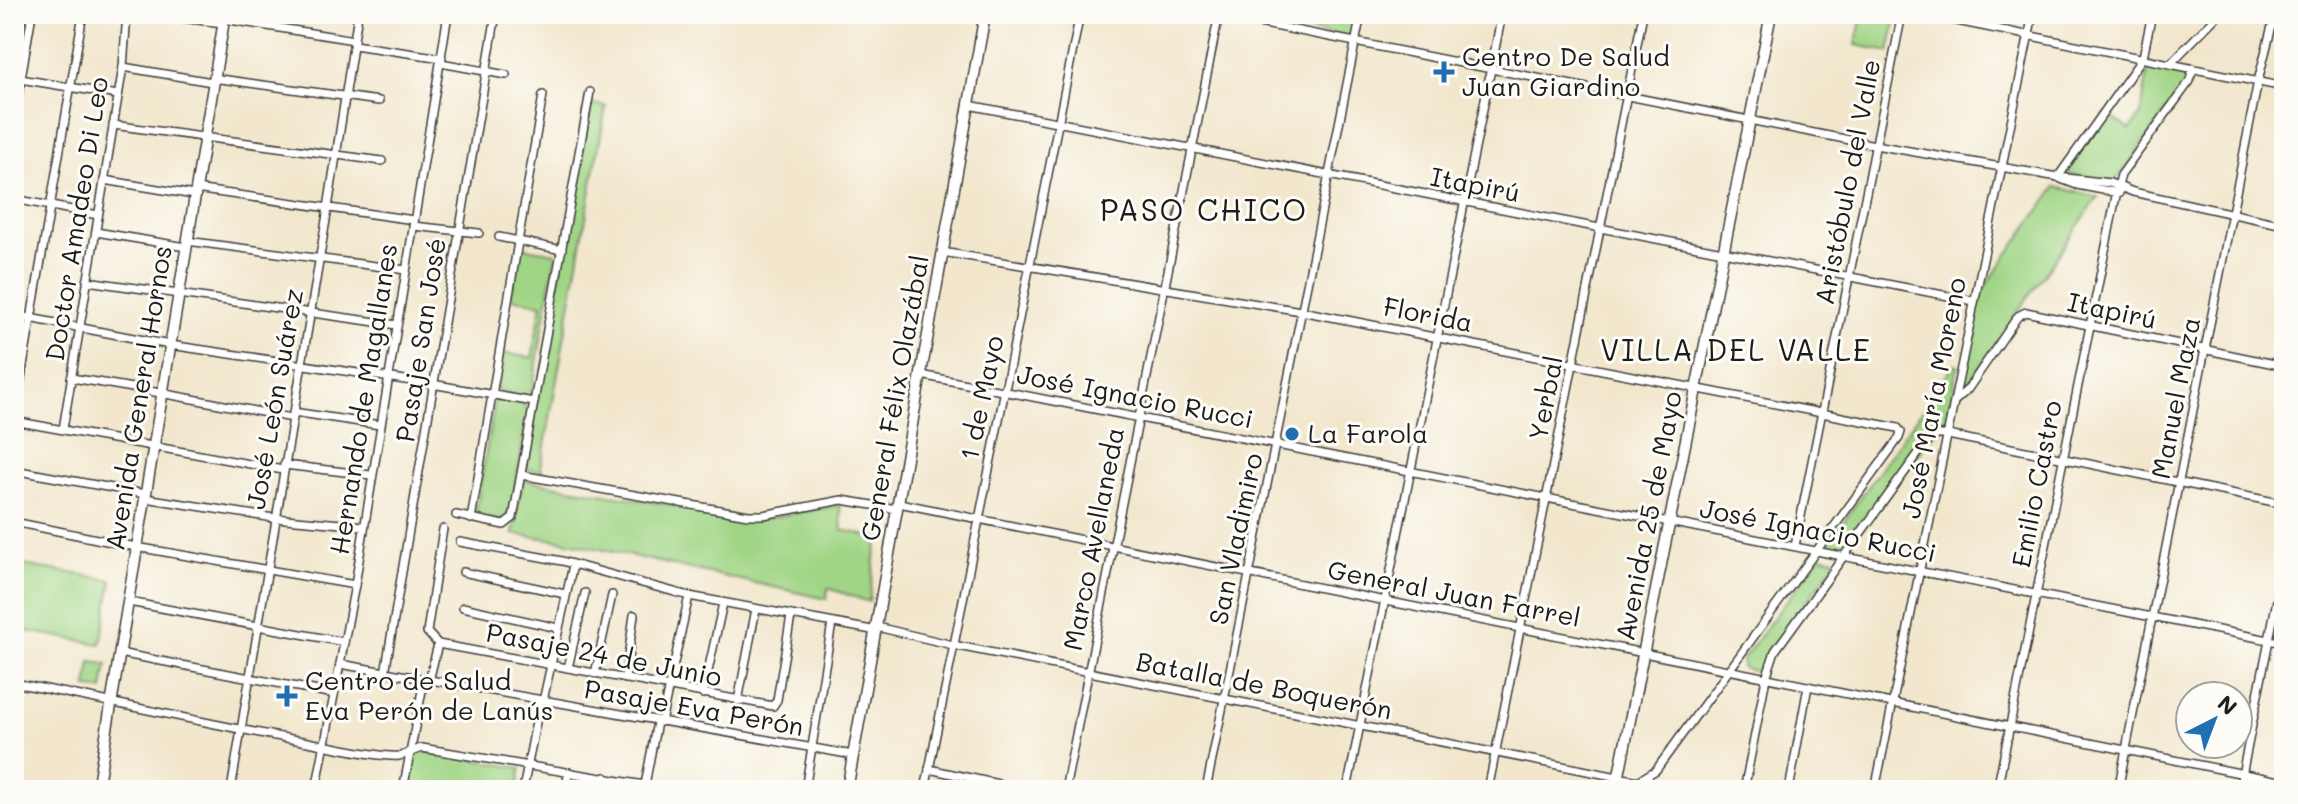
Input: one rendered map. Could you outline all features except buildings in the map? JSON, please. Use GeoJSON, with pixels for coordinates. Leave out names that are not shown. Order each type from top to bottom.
{"type":"FeatureCollection","features":[{"type":"Feature","properties":{"kind":"street"},"geometry":{"type":"LineString","coordinates":[[14,119],[18,78],[32,14]]}},
{"type":"Feature","properties":{"kind":"street"},"geometry":{"type":"LineString","coordinates":[[83,14],[14,420],[284,468],[371,475]]}},
{"type":"Feature","properties":{"kind":"street","name":"Doctor Amadeo Di Leo"},"geometry":{"type":"LineString","coordinates":[[63,429],[123,67],[127,14]]}},
{"type":"Feature","properties":{"kind":"street"},"geometry":{"type":"LineString","coordinates":[[148,14],[224,19],[354,42],[506,75]]}},
{"type":"Feature","properties":{"kind":"street","name":"José León Suárez"},"geometry":{"type":"LineString","coordinates":[[231,790],[358,14]]}},
{"type":"Feature","properties":{"kind":"street","name":"Hernando de Magallanes"},"geometry":{"type":"LineString","coordinates":[[316,790],[355,585],[448,14]]}},
{"type":"Feature","properties":{"kind":"street","name":"Pasaje San José"},"geometry":{"type":"LineString","coordinates":[[385,673],[496,14]]}},
{"type":"Feature","properties":{"kind":"street","name":"General Félix Olazábal"},"geometry":{"type":"LineString","coordinates":[[847,790],[985,14]]}},
{"type":"Feature","properties":{"kind":"street","name":"1 de Mayo"},"geometry":{"type":"LineString","coordinates":[[925,790],[1080,14]]}},
{"type":"Feature","properties":{"kind":"street"},"geometry":{"type":"LineString","coordinates":[[1218,14],[1750,121],[2058,177],[2077,185],[2133,192],[2284,225]]}},
{"type":"Feature","properties":{"kind":"street","name":"Marco Avellaneda"},"geometry":{"type":"LineString","coordinates":[[1065,790],[1218,14]]}},
{"type":"Feature","properties":{"kind":"street","name":"San Vladimiro"},"geometry":{"type":"LineString","coordinates":[[1206,790],[1361,14]]}},
{"type":"Feature","properties":{"kind":"street"},"geometry":{"type":"LineString","coordinates":[[1347,790],[1502,14]]}},
{"type":"Feature","properties":{"kind":"street","name":"Yerbal"},"geometry":{"type":"LineString","coordinates":[[1488,790],[1643,14]]}},
{"type":"Feature","properties":{"kind":"street","name":"Avenida 25 de Mayo"},"geometry":{"type":"LineString","coordinates":[[1616,790],[1771,14]]}},
{"type":"Feature","properties":{"kind":"street","name":"Aristóbulo del Valle"},"geometry":{"type":"LineString","coordinates":[[1795,546],[1902,14]]}},
{"type":"Feature","properties":{"kind":"street"},"geometry":{"type":"LineString","coordinates":[[1922,14],[2284,87]]}},
{"type":"Feature","properties":{"kind":"street","name":"José María Moreno"},"geometry":{"type":"LineString","coordinates":[[1875,790],[2033,14]]}},
{"type":"Feature","properties":{"kind":"street"},"geometry":{"type":"LineString","coordinates":[[2058,177],[2143,57],[2152,14]]}},
{"type":"Feature","properties":{"kind":"street"},"geometry":{"type":"LineString","coordinates":[[2171,63],[2219,14]]}},
{"type":"Feature","properties":{"kind":"street","name":"Manuel Maza"},"geometry":{"type":"LineString","coordinates":[[2118,790],[2258,81],[2274,14]]}},
{"type":"Feature","properties":{"kind":"street","name":"Avenida General Hornos"},"geometry":{"type":"LineString","coordinates":[[97,790],[224,19]]}},
{"type":"Feature","properties":{"kind":"street"},"geometry":{"type":"LineString","coordinates":[[123,67],[379,101]]}},
{"type":"Feature","properties":{"kind":"street","name":"Emilio Castro"},"geometry":{"type":"LineString","coordinates":[[1997,790],[2117,189],[2121,175],[2190,81],[2193,68]]}},
{"type":"Feature","properties":{"kind":"street"},"geometry":{"type":"LineString","coordinates":[[18,78],[118,95]]}},
{"type":"Feature","properties":{"kind":"street"},"geometry":{"type":"LineString","coordinates":[[456,515],[504,525],[511,522],[590,92]]}},
{"type":"Feature","properties":{"kind":"street"},"geometry":{"type":"LineString","coordinates":[[471,519],[543,95]]}},
{"type":"Feature","properties":{"kind":"street","name":"Itapirú"},"geometry":{"type":"LineString","coordinates":[[969,105],[1974,301]]}},
{"type":"Feature","properties":{"kind":"street"},"geometry":{"type":"LineString","coordinates":[[113,125],[382,161]]}},
{"type":"Feature","properties":{"kind":"street"},"geometry":{"type":"LineString","coordinates":[[104,180],[328,208],[479,233]]}},
{"type":"Feature","properties":{"kind":"street"},"geometry":{"type":"LineString","coordinates":[[14,199],[98,215]]}},
{"type":"Feature","properties":{"kind":"street"},"geometry":{"type":"LineString","coordinates":[[96,232],[406,270]]}},
{"type":"Feature","properties":{"kind":"street"},"geometry":{"type":"LineString","coordinates":[[499,237],[562,250]]}},
{"type":"Feature","properties":{"kind":"street","name":"Florida"},"geometry":{"type":"LineString","coordinates":[[942,252],[1301,311],[1898,428],[1901,432],[1899,438],[1816,551]]}},
{"type":"Feature","properties":{"kind":"street"},"geometry":{"type":"LineString","coordinates":[[87,281],[397,325]]}},
{"type":"Feature","properties":{"kind":"street","name":"Itapirú"},"geometry":{"type":"LineString","coordinates":[[1955,402],[1968,389],[2018,316],[2026,312],[2284,366]]}},
{"type":"Feature","properties":{"kind":"street"},"geometry":{"type":"LineString","coordinates":[[14,315],[170,345],[534,402]]}},
{"type":"Feature","properties":{"kind":"street","name":"José Ignacio Rucci"},"geometry":{"type":"LineString","coordinates":[[921,375],[2284,643]]}},
{"type":"Feature","properties":{"kind":"street"},"geometry":{"type":"LineString","coordinates":[[71,378],[293,415],[380,425]]}},
{"type":"Feature","properties":{"kind":"street"},"geometry":{"type":"LineString","coordinates":[[1744,790],[1766,678],[1775,651],[1926,443],[1937,435],[2284,504]]}},
{"type":"Feature","properties":{"kind":"street"},"geometry":{"type":"LineString","coordinates":[[14,470],[274,518],[364,526]]}},
{"type":"Feature","properties":{"kind":"street","name":"General Juan Farrel"},"geometry":{"type":"LineString","coordinates":[[521,475],[748,515],[842,500],[978,519],[2284,782]]}},
{"type":"Feature","properties":{"kind":"street"},"geometry":{"type":"LineString","coordinates":[[14,522],[136,547],[355,585]]}},
{"type":"Feature","properties":{"kind":"street"},"geometry":{"type":"LineString","coordinates":[[403,790],[438,644],[428,635],[443,529]]}},
{"type":"Feature","properties":{"kind":"street","name":"Batalla de Boquerón"},"geometry":{"type":"LineString","coordinates":[[460,542],[573,565],[723,603],[877,629],[1619,778],[1644,780],[1656,770],[1728,671]]}},
{"type":"Feature","properties":{"kind":"street"},"geometry":{"type":"LineString","coordinates":[[1728,671],[1816,551]]}},
{"type":"Feature","properties":{"kind":"street"},"geometry":{"type":"LineString","coordinates":[[523,790],[573,565]]}},
{"type":"Feature","properties":{"kind":"street"},"geometry":{"type":"LineString","coordinates":[[2239,790],[2284,565]]}},
{"type":"Feature","properties":{"kind":"street"},"geometry":{"type":"LineString","coordinates":[[463,572],[565,594]]}},
{"type":"Feature","properties":{"kind":"street"},"geometry":{"type":"LineString","coordinates":[[568,668],[585,593]]}},
{"type":"Feature","properties":{"kind":"street"},"geometry":{"type":"LineString","coordinates":[[595,674],[612,595]]}},
{"type":"Feature","properties":{"kind":"street"},"geometry":{"type":"LineString","coordinates":[[644,788],[689,596]]}},
{"type":"Feature","properties":{"kind":"street"},"geometry":{"type":"LineString","coordinates":[[129,602],[344,642]]}},
{"type":"Feature","properties":{"kind":"street"},"geometry":{"type":"LineString","coordinates":[[703,694],[723,603]]}},
{"type":"Feature","properties":{"kind":"street"},"geometry":{"type":"LineString","coordinates":[[463,607],[558,628]]}},
{"type":"Feature","properties":{"kind":"street"},"geometry":{"type":"LineString","coordinates":[[738,701],[756,609]]}},
{"type":"Feature","properties":{"kind":"street"},"geometry":{"type":"LineString","coordinates":[[625,679],[634,615]]}},
{"type":"Feature","properties":{"kind":"street","name":"Pasaje 24 de Junio"},"geometry":{"type":"LineString","coordinates":[[438,644],[738,701],[775,705],[791,616]]}},
{"type":"Feature","properties":{"kind":"street"},"geometry":{"type":"LineString","coordinates":[[805,790],[832,623]]}},
{"type":"Feature","properties":{"kind":"street"},"geometry":{"type":"LineString","coordinates":[[119,653],[334,694]]}},
{"type":"Feature","properties":{"kind":"street","name":"Pasaje Eva Perón"},"geometry":{"type":"LineString","coordinates":[[340,664],[853,755]]}},
{"type":"Feature","properties":{"kind":"street"},"geometry":{"type":"LineString","coordinates":[[14,683],[98,698],[242,731],[398,757],[422,748],[605,777],[644,788],[674,790]]}},
{"type":"Feature","properties":{"kind":"street"},"geometry":{"type":"LineString","coordinates":[[1789,790],[1808,686]]}},
{"type":"Feature","properties":{"kind":"street"},"geometry":{"type":"LineString","coordinates":[[929,769],[1027,790]]}},
{"type":"Feature","properties":{"kind":"street"},"geometry":{"type":"LineString","coordinates":[[565,790],[569,772]]}},
{"type":"Feature","properties":{"kind":"street"},"geometry":{"type":"LineString","coordinates":[[602,790],[605,777]]}},
{"type":"Feature","properties":{"kind":"street"},"geometry":{"type":"LineString","coordinates":[[1676,788],[1687,790]]}},
{"type":"Feature","properties":{"kind":"green space"},"geometry":{"type":"Polygon","coordinates":[[[1233,14],[1357,14],[1352,38],[1233,14]]]}},
{"type":"Feature","properties":{"kind":"green space"},"geometry":{"type":"Polygon","coordinates":[[[1862,14],[1897,14],[1889,52],[1856,45],[1862,14]]]}},
{"type":"Feature","properties":{"kind":"green space"},"geometry":{"type":"Polygon","coordinates":[[[2149,64],[2184,72],[2187,75],[2186,83],[2115,182],[2063,173],[2106,113],[2130,130],[2141,114],[2149,64]]]}},
{"type":"Feature","properties":{"kind":"green space"},"geometry":{"type":"Polygon","coordinates":[[[591,104],[606,106],[541,468],[544,472],[525,468],[591,104]]]}},
{"type":"Feature","properties":{"kind":"green space"},"geometry":{"type":"Polygon","coordinates":[[[2056,187],[2098,197],[1965,388],[1961,388],[1981,287],[1984,288],[2056,187]]]}},
{"type":"Feature","properties":{"kind":"green space"},"geometry":{"type":"Polygon","coordinates":[[[520,247],[556,253],[531,397],[496,391],[503,353],[532,358],[542,304],[511,298],[520,247]]]}},
{"type":"Feature","properties":{"kind":"green space"},"geometry":{"type":"Polygon","coordinates":[[[1954,365],[1958,365],[1945,427],[1934,434],[1846,549],[1825,548],[1954,365]]]}},
{"type":"Feature","properties":{"kind":"green space"},"geometry":{"type":"Polygon","coordinates":[[[495,399],[524,404],[528,411],[510,516],[504,521],[475,516],[495,399]]]}},
{"type":"Feature","properties":{"kind":"green space"},"geometry":{"type":"Polygon","coordinates":[[[523,480],[758,520],[840,505],[842,530],[878,538],[869,602],[828,588],[827,599],[564,541],[513,534],[523,480]]]}},
{"type":"Feature","properties":{"kind":"green space"},"geometry":{"type":"Polygon","coordinates":[[[1820,556],[1835,559],[1835,563],[1765,657],[1761,669],[1756,672],[1742,668],[1742,660],[1820,556]]]}},
{"type":"Feature","properties":{"kind":"green space"},"geometry":{"type":"Polygon","coordinates":[[[23,565],[112,580],[101,644],[14,629],[23,565]]]}},
{"type":"Feature","properties":{"kind":"green space"},"geometry":{"type":"Polygon","coordinates":[[[91,662],[107,664],[103,690],[87,688],[91,662]]]}},
{"type":"Feature","properties":{"kind":"green space"},"geometry":{"type":"Polygon","coordinates":[[[422,751],[521,768],[517,790],[406,790],[412,755],[422,751]]]}},
{"type":"Feature","properties":{"kind":"place","name":"Centro De Salud Juan Giardino"},"geometry":{"type":"Point","coordinates":[1444,72]}},
{"type":"Feature","properties":{"kind":"place","name":"La Farola"},"geometry":{"type":"Point","coordinates":[1292,434]}},
{"type":"Feature","properties":{"kind":"place","name":"Centro de Salud Eva Perón de Lanús"},"geometry":{"type":"Point","coordinates":[287,696]}},
{"type":"Feature","properties":{"kind":"district","name":"PASO CHICO"},"geometry":{"type":"Point","coordinates":[1204,211]}},
{"type":"Feature","properties":{"kind":"district","name":"VILLA DEL VALLE"},"geometry":{"type":"Point","coordinates":[1736,351]}}]}
